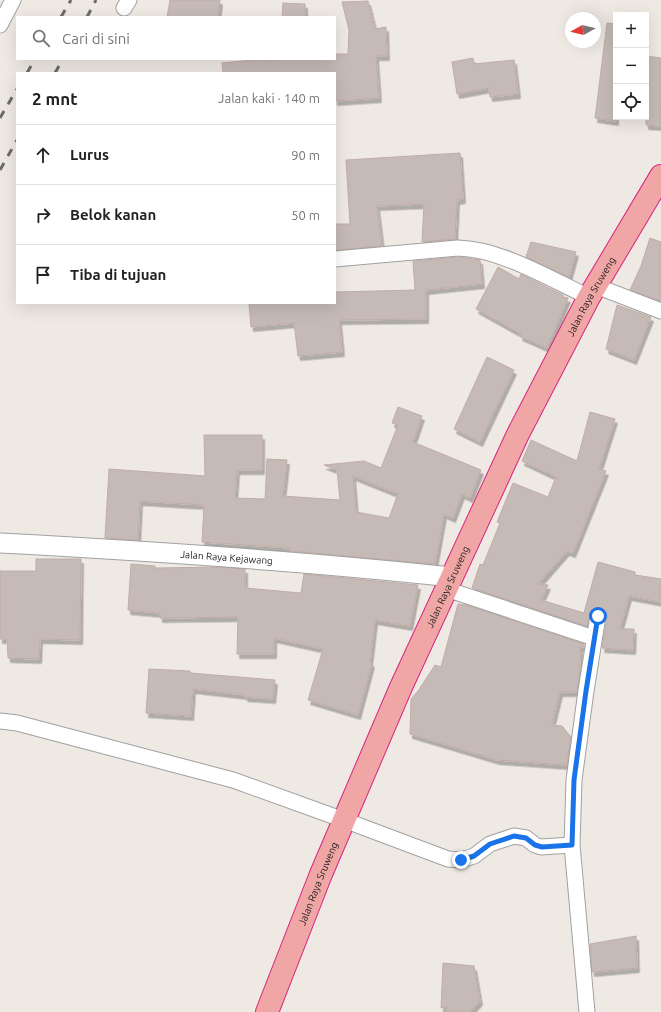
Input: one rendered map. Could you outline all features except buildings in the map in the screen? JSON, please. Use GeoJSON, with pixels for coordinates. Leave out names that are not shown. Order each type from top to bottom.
{"type":"FeatureCollection","features":[{"type":"Feature","properties":{"kind":"highway","name":"Jalan Raya Sruweng"},"geometry":{"type":"LineString","coordinates":[[267,1012],[344,820],[401,687],[518,434],[592,291],[661,176]]}},
{"type":"Feature","properties":{"kind":"street"},"geometry":{"type":"LineString","coordinates":[[0,25],[13,0]]}},
{"type":"Feature","properties":{"kind":"street"},"geometry":{"type":"LineString","coordinates":[[336,259],[472,248],[511,260],[592,291],[661,311]]}},
{"type":"Feature","properties":{"kind":"street","name":"Jalan Raya Kejawang"},"geometry":{"type":"LineString","coordinates":[[0,543],[137,550],[393,571],[449,583]]}},
{"type":"Feature","properties":{"kind":"street"},"geometry":{"type":"LineString","coordinates":[[449,583],[594,638]]}},
{"type":"Feature","properties":{"kind":"street"},"geometry":{"type":"LineString","coordinates":[[588,1012],[572,845],[574,780],[598,616]]}},
{"type":"Feature","properties":{"kind":"street"},"geometry":{"type":"LineString","coordinates":[[0,721],[17,723],[233,780],[448,859],[461,860],[474,856],[490,844],[514,836],[526,838],[535,845],[542,847],[572,845]]}},
{"type":"Feature","properties":{"kind":"railway"},"geometry":{"type":"LineString","coordinates":[[62,16],[71,0]]}},
{"type":"Feature","properties":{"kind":"railway"},"geometry":{"type":"LineString","coordinates":[[88,16],[96,0]]}},
{"type":"Feature","properties":{"kind":"railway"},"geometry":{"type":"LineString","coordinates":[[28,72],[34,60]]}},
{"type":"Feature","properties":{"kind":"railway"},"geometry":{"type":"LineString","coordinates":[[56,72],[62,60]]}},
{"type":"Feature","properties":{"kind":"railway"},"geometry":{"type":"LineString","coordinates":[[0,118],[16,91]]}},
{"type":"Feature","properties":{"kind":"railway"},"geometry":{"type":"LineString","coordinates":[[0,170],[16,142]]}},
{"type":"Feature","properties":{"kind":"route"},"geometry":{"type":"LineString","coordinates":[[461,860],[474,856],[490,844],[514,836],[526,838],[535,845],[542,847],[572,845],[574,780],[598,616]]}}]}
